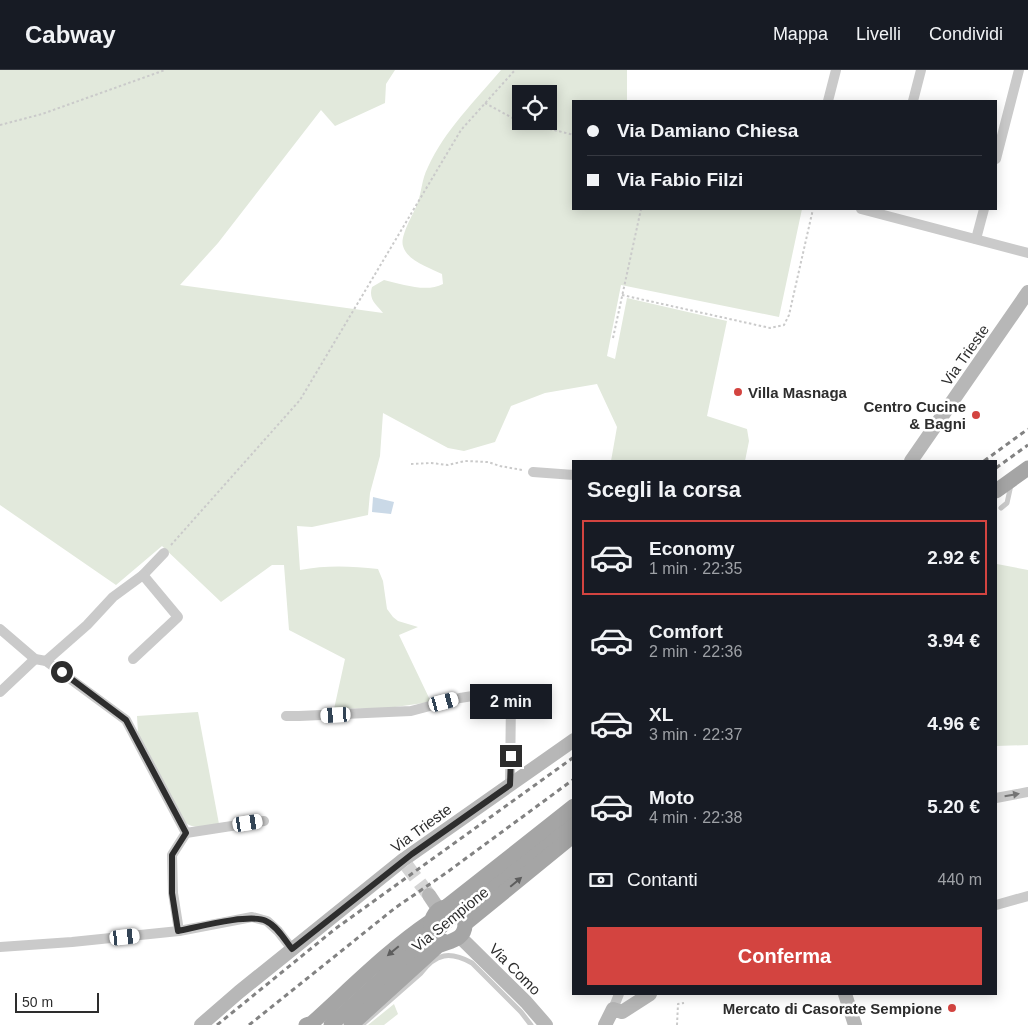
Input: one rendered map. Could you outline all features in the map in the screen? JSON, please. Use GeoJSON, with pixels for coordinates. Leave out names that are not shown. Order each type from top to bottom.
{"type":"FeatureCollection","features":[{"type":"Feature","properties":{"kind":"main road"},"geometry":{"type":"LineString","coordinates":[[997,490],[1028,468]]}},
{"type":"Feature","properties":{"kind":"main road"},"geometry":{"type":"LineString","coordinates":[[306,1025],[312,1023],[416,931],[572,808]]}},
{"type":"Feature","properties":{"kind":"main road","name":"Via Sempione"},"geometry":{"type":"LineString","coordinates":[[331,1025],[413,950],[572,822]]}},
{"type":"Feature","properties":{"kind":"main road"},"geometry":{"type":"LineString","coordinates":[[351,1025],[438,946],[457,934],[572,837]]}},
{"type":"Feature","properties":{"kind":"main road"},"geometry":{"type":"LineString","coordinates":[[453,908],[460,912],[464,917],[457,934],[440,940],[434,935],[431,928],[439,913],[453,908]]}},
{"type":"Feature","properties":{"kind":"street"},"geometry":{"type":"LineString","coordinates":[[828,100],[836,70]]}},
{"type":"Feature","properties":{"kind":"street"},"geometry":{"type":"LineString","coordinates":[[913,100],[921,70]]}},
{"type":"Feature","properties":{"kind":"street"},"geometry":{"type":"LineString","coordinates":[[997,155],[1019,70]]}},
{"type":"Feature","properties":{"kind":"street"},"geometry":{"type":"LineString","coordinates":[[868,210],[884,212],[1028,253]]}},
{"type":"Feature","properties":{"kind":"street"},"geometry":{"type":"LineString","coordinates":[[976,239],[984,210]]}},
{"type":"Feature","properties":{"kind":"street","name":"Via Trieste"},"geometry":{"type":"LineString","coordinates":[[912,460],[1028,292]]}},
{"type":"Feature","properties":{"kind":"street"},"geometry":{"type":"LineString","coordinates":[[533,472],[572,475]]}},
{"type":"Feature","properties":{"kind":"street"},"geometry":{"type":"LineString","coordinates":[[0,692],[87,625],[113,597],[143,575],[164,553]]}},
{"type":"Feature","properties":{"kind":"street"},"geometry":{"type":"LineString","coordinates":[[133,659],[178,617],[143,575]]}},
{"type":"Feature","properties":{"kind":"street"},"geometry":{"type":"LineString","coordinates":[[0,629],[40,660],[126,720],[186,833]]}},
{"type":"Feature","properties":{"kind":"street"},"geometry":{"type":"LineString","coordinates":[[286,716],[412,711],[460,698],[504,691],[512,697],[510,785]]}},
{"type":"Feature","properties":{"kind":"street","name":"Via Trieste"},"geometry":{"type":"LineString","coordinates":[[201,1025],[292,949],[510,785],[572,741]]}},
{"type":"Feature","properties":{"kind":"street"},"geometry":{"type":"LineString","coordinates":[[997,798],[1028,792]]}},
{"type":"Feature","properties":{"kind":"street"},"geometry":{"type":"LineString","coordinates":[[178,931],[172,893],[172,855],[186,833],[264,821]]}},
{"type":"Feature","properties":{"kind":"street"},"geometry":{"type":"LineString","coordinates":[[429,895],[439,913]]}},
{"type":"Feature","properties":{"kind":"street"},"geometry":{"type":"LineString","coordinates":[[997,905],[1028,896]]}},
{"type":"Feature","properties":{"kind":"street"},"geometry":{"type":"LineString","coordinates":[[0,947],[178,931],[252,917],[267,921],[278,931],[292,949]]}},
{"type":"Feature","properties":{"kind":"street","name":"Via Como"},"geometry":{"type":"LineString","coordinates":[[457,934],[526,1002],[537,1023]]}},
{"type":"Feature","properties":{"kind":"street"},"geometry":{"type":"LineString","coordinates":[[605,1025],[619,995]]}},
{"type":"Feature","properties":{"kind":"street"},"geometry":{"type":"LineString","coordinates":[[613,1009],[622,1012],[648,995]]}},
{"type":"Feature","properties":{"kind":"street"},"geometry":{"type":"LineString","coordinates":[[845,995],[855,1025]]}},
{"type":"Feature","properties":{"kind":"lane"},"geometry":{"type":"LineString","coordinates":[[1001,508],[1007,503],[1012,479]]}},
{"type":"Feature","properties":{"kind":"lane"},"geometry":{"type":"LineString","coordinates":[[362,1025],[421,973],[427,964],[436,958],[450,954],[472,963],[521,1012],[537,1023]]}},
{"type":"Feature","properties":{"kind":"path"},"geometry":{"type":"LineString","coordinates":[[0,125],[42,114],[165,70]]}},
{"type":"Feature","properties":{"kind":"path"},"geometry":{"type":"LineString","coordinates":[[164,553],[300,400],[462,130],[515,70]]}},
{"type":"Feature","properties":{"kind":"path"},"geometry":{"type":"LineString","coordinates":[[485,103],[518,122],[572,135]]}},
{"type":"Feature","properties":{"kind":"path"},"geometry":{"type":"LineString","coordinates":[[613,338],[642,210]]}},
{"type":"Feature","properties":{"kind":"path"},"geometry":{"type":"LineString","coordinates":[[622,295],[770,328],[784,325],[789,315],[813,210]]}},
{"type":"Feature","properties":{"kind":"path"},"geometry":{"type":"LineString","coordinates":[[411,464],[431,463],[448,465],[465,461],[488,462],[533,472]]}},
{"type":"Feature","properties":{"kind":"path"},"geometry":{"type":"LineString","coordinates":[[677,1025],[678,1004],[684,1003]]}},
{"type":"Feature","properties":{"kind":"shaded area"},"geometry":{"type":"Polygon","coordinates":[[[0,70],[395,70],[386,84],[385,103],[335,126],[321,110],[218,243],[180,285],[383,313],[374,302],[371,292],[372,287],[384,280],[422,288],[436,287],[443,284],[442,274],[409,256],[403,246],[403,237],[418,202],[426,172],[435,153],[461,116],[501,70],[627,70],[627,100],[572,100],[572,210],[802,210],[779,317],[621,285],[607,356],[615,359],[627,298],[727,321],[707,416],[747,429],[749,441],[745,460],[611,460],[617,427],[597,384],[545,393],[511,406],[495,442],[464,451],[448,448],[383,413],[380,456],[370,493],[368,515],[312,527],[297,526],[300,570],[339,566],[378,569],[383,581],[387,609],[398,621],[418,627],[399,635],[431,702],[388,708],[334,709],[345,659],[289,630],[284,565],[272,565],[221,602],[162,546],[116,585],[0,505],[0,70]]]}},
{"type":"Feature","properties":{"kind":"shaded area"},"geometry":{"type":"Polygon","coordinates":[[[997,564],[1028,570],[1028,745],[997,746],[997,564]]]}},
{"type":"Feature","properties":{"kind":"shaded area"},"geometry":{"type":"Polygon","coordinates":[[[198,712],[219,824],[201,827],[188,825],[184,822],[138,733],[137,716],[198,712]]]}},
{"type":"Feature","properties":{"kind":"shaded area"},"geometry":{"type":"Polygon","coordinates":[[[394,1004],[398,1014],[384,1025],[368,1025],[394,1004]]]}},
{"type":"Feature","properties":{"kind":"water"},"geometry":{"type":"Polygon","coordinates":[[[373,497],[394,502],[391,514],[372,512],[373,497]]]}},
{"type":"Feature","properties":{"kind":"tunnel"},"geometry":{"type":"LineString","coordinates":[[407,866],[429,895]]}},
{"type":"Feature","properties":{"kind":"railway"},"geometry":{"type":"LineString","coordinates":[[985,460],[1028,429]]}},
{"type":"Feature","properties":{"kind":"railway"},"geometry":{"type":"LineString","coordinates":[[997,467],[1028,445]]}},
{"type":"Feature","properties":{"kind":"railway"},"geometry":{"type":"LineString","coordinates":[[217,1025],[335,929],[572,758]]}},
{"type":"Feature","properties":{"kind":"railway"},"geometry":{"type":"LineString","coordinates":[[249,1025],[395,908],[572,780]]}},
{"type":"Feature","properties":{"kind":"place","name":"Villa Masnaga"},"geometry":{"type":"Point","coordinates":[738,392]}},
{"type":"Feature","properties":{"kind":"place","name":"Centro Cucine & Bagni"},"geometry":{"type":"Point","coordinates":[976,415]}},
{"type":"Feature","properties":{"kind":"place","name":"Mercato di Casorate Sempione"},"geometry":{"type":"Point","coordinates":[952,1008]}},
{"type":"Feature","properties":{"kind":"route"},"geometry":{"type":"LineString","coordinates":[[62,672],[126,720],[186,833],[172,855],[172,893],[178,931],[252,917],[267,921],[278,931],[292,949],[420,847],[510,785],[511,756]]}}]}
